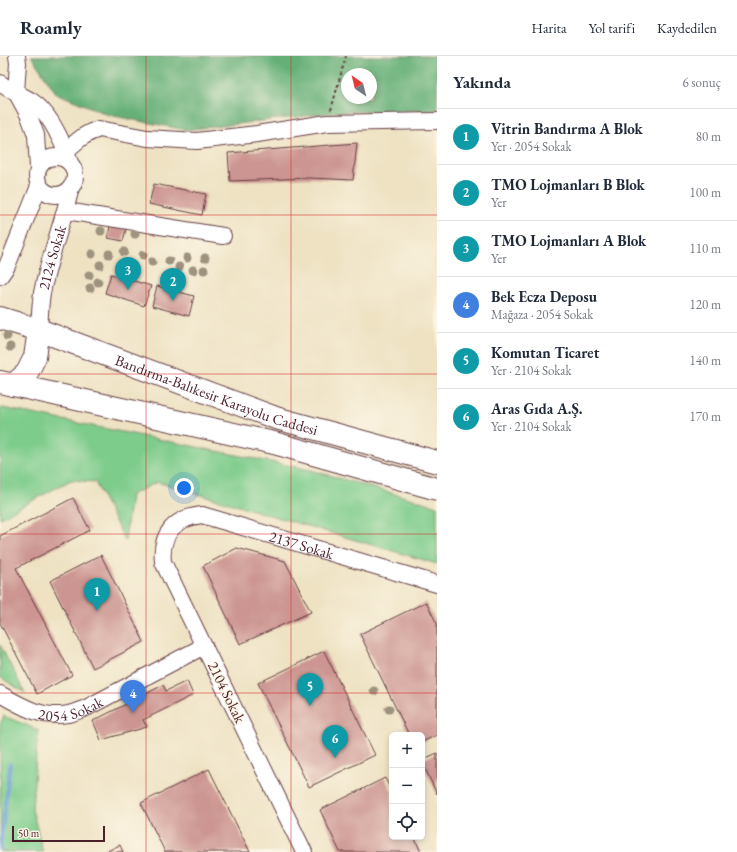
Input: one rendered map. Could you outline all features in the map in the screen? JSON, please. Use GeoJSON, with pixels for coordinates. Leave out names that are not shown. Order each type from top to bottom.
{"type":"FeatureCollection","features":[{"type":"Feature","properties":{"kind":"highway","name":"Bandırma-Balıkesir Karayolu Caddesi"},"geometry":{"type":"LineString","coordinates":[[0,318],[39,330],[276,418],[437,462]]}},
{"type":"Feature","properties":{"kind":"highway"},"geometry":{"type":"LineString","coordinates":[[4,387],[27,373],[35,357],[39,330]]}},
{"type":"Feature","properties":{"kind":"highway","name":"Bandırma-Balıkesir Karayolu Caddesi"},"geometry":{"type":"LineString","coordinates":[[4,387],[274,443],[437,489]]}},
{"type":"Feature","properties":{"kind":"street"},"geometry":{"type":"LineString","coordinates":[[17,56],[16,92],[29,116],[36,135],[38,167],[36,180],[43,191],[49,194],[55,195],[67,192],[72,187]]}},
{"type":"Feature","properties":{"kind":"street","name":"2124 Sokak"},"geometry":{"type":"LineString","coordinates":[[0,83],[35,103],[44,113],[68,157],[74,169],[75,175],[66,211],[56,239],[42,295],[39,330]]}},
{"type":"Feature","properties":{"kind":"street"},"geometry":{"type":"LineString","coordinates":[[38,167],[47,158],[53,156],[60,156],[66,159],[82,137],[99,129],[147,138],[197,141],[257,134],[327,122],[437,121]]}},
{"type":"Feature","properties":{"kind":"street"},"geometry":{"type":"LineString","coordinates":[[0,276],[7,266],[39,186]]}},
{"type":"Feature","properties":{"kind":"street"},"geometry":{"type":"LineString","coordinates":[[66,211],[223,236]]}},
{"type":"Feature","properties":{"kind":"street","name":"2137 Sokak"},"geometry":{"type":"LineString","coordinates":[[169,531],[185,519],[202,516],[437,584]]}},
{"type":"Feature","properties":{"kind":"street","name":"2104 Sokak"},"geometry":{"type":"LineString","coordinates":[[169,531],[163,543],[163,562],[304,852]]}},
{"type":"Feature","properties":{"kind":"street","name":"2054 Sokak"},"geometry":{"type":"LineString","coordinates":[[1,698],[35,712],[54,716],[69,714],[86,708],[204,646]]}},
{"type":"Feature","properties":{"kind":"path"},"geometry":{"type":"LineString","coordinates":[[327,122],[346,56]]}},
{"type":"Feature","properties":{"kind":"green space"},"geometry":{"type":"Polygon","coordinates":[[[31,56],[437,56],[437,110],[339,112],[185,130],[109,115],[56,93],[31,56]]]}},
{"type":"Feature","properties":{"kind":"green space"},"geometry":{"type":"Polygon","coordinates":[[[3,408],[311,470],[437,506],[437,564],[157,482],[131,495],[125,541],[95,482],[71,480],[0,518],[0,409],[3,408]]]}},
{"type":"Feature","properties":{"kind":"green space"},"geometry":{"type":"Polygon","coordinates":[[[0,645],[25,693],[0,677],[0,645]]]}},
{"type":"Feature","properties":{"kind":"green space"},"geometry":{"type":"Polygon","coordinates":[[[4,716],[38,730],[32,809],[43,852],[0,852],[0,724],[4,716]]]}},
{"type":"Feature","properties":{"kind":"building"},"geometry":{"type":"Polygon","coordinates":[[[357,143],[353,180],[310,178],[230,181],[228,153],[357,143]]]}},
{"type":"Feature","properties":{"kind":"building"},"geometry":{"type":"Polygon","coordinates":[[[154,184],[206,194],[202,215],[149,204],[154,184]]]}},
{"type":"Feature","properties":{"kind":"building"},"geometry":{"type":"Polygon","coordinates":[[[110,226],[126,229],[123,241],[108,238],[110,226]]]}},
{"type":"Feature","properties":{"kind":"building"},"geometry":{"type":"Polygon","coordinates":[[[111,274],[151,286],[144,306],[105,293],[111,274]]]}},
{"type":"Feature","properties":{"kind":"building"},"geometry":{"type":"Polygon","coordinates":[[[157,286],[194,296],[189,316],[152,306],[157,286]]]}},
{"type":"Feature","properties":{"kind":"building"},"geometry":{"type":"Polygon","coordinates":[[[73,498],[90,530],[16,568],[72,675],[37,694],[0,623],[0,536],[73,498]]]}},
{"type":"Feature","properties":{"kind":"building"},"geometry":{"type":"Polygon","coordinates":[[[237,548],[285,561],[311,612],[240,644],[203,566],[237,548]]]}},
{"type":"Feature","properties":{"kind":"building"},"geometry":{"type":"Polygon","coordinates":[[[101,555],[144,642],[93,668],[50,581],[101,555]]]}},
{"type":"Feature","properties":{"kind":"building"},"geometry":{"type":"Polygon","coordinates":[[[426,602],[437,624],[437,735],[425,741],[425,732],[408,732],[360,634],[426,602]]]}},
{"type":"Feature","properties":{"kind":"building"},"geometry":{"type":"Polygon","coordinates":[[[324,651],[375,755],[309,787],[258,683],[324,651]]]}},
{"type":"Feature","properties":{"kind":"building"},"geometry":{"type":"Polygon","coordinates":[[[187,681],[193,695],[143,720],[147,727],[101,740],[93,721],[163,685],[166,691],[187,681]]]}},
{"type":"Feature","properties":{"kind":"building"},"geometry":{"type":"Polygon","coordinates":[[[437,753],[437,794],[425,768],[425,759],[437,753]]]}},
{"type":"Feature","properties":{"kind":"building"},"geometry":{"type":"Polygon","coordinates":[[[209,769],[250,852],[165,852],[141,803],[209,769]]]}},
{"type":"Feature","properties":{"kind":"building"},"geometry":{"type":"Polygon","coordinates":[[[385,778],[389,786],[389,840],[415,840],[421,852],[340,852],[320,810],[385,778]]]}},
{"type":"Feature","properties":{"kind":"building"},"geometry":{"type":"Polygon","coordinates":[[[120,845],[123,852],[105,852],[120,845]]]}},
{"type":"Feature","properties":{"kind":"waterway"},"geometry":{"type":"LineString","coordinates":[[0,850],[10,764]]}},
{"type":"Feature","properties":{"kind":"place","name":"TMO Lojmanları A Blok"},"geometry":{"type":"Point","coordinates":[128,290]}},
{"type":"Feature","properties":{"kind":"place","name":"TMO Lojmanları B Blok"},"geometry":{"type":"Point","coordinates":[173,301]}},
{"type":"Feature","properties":{"kind":"place","name":"Vitrin Bandırma A Blok"},"geometry":{"type":"Point","coordinates":[97,611]}},
{"type":"Feature","properties":{"kind":"place","name":"Komutan Ticaret"},"geometry":{"type":"Point","coordinates":[310,706]}},
{"type":"Feature","properties":{"kind":"place","name":"Bek Ecza Deposu"},"geometry":{"type":"Point","coordinates":[133,713]}},
{"type":"Feature","properties":{"kind":"place","name":"Aras Gıda A.Ş."},"geometry":{"type":"Point","coordinates":[335,758]}}]}
